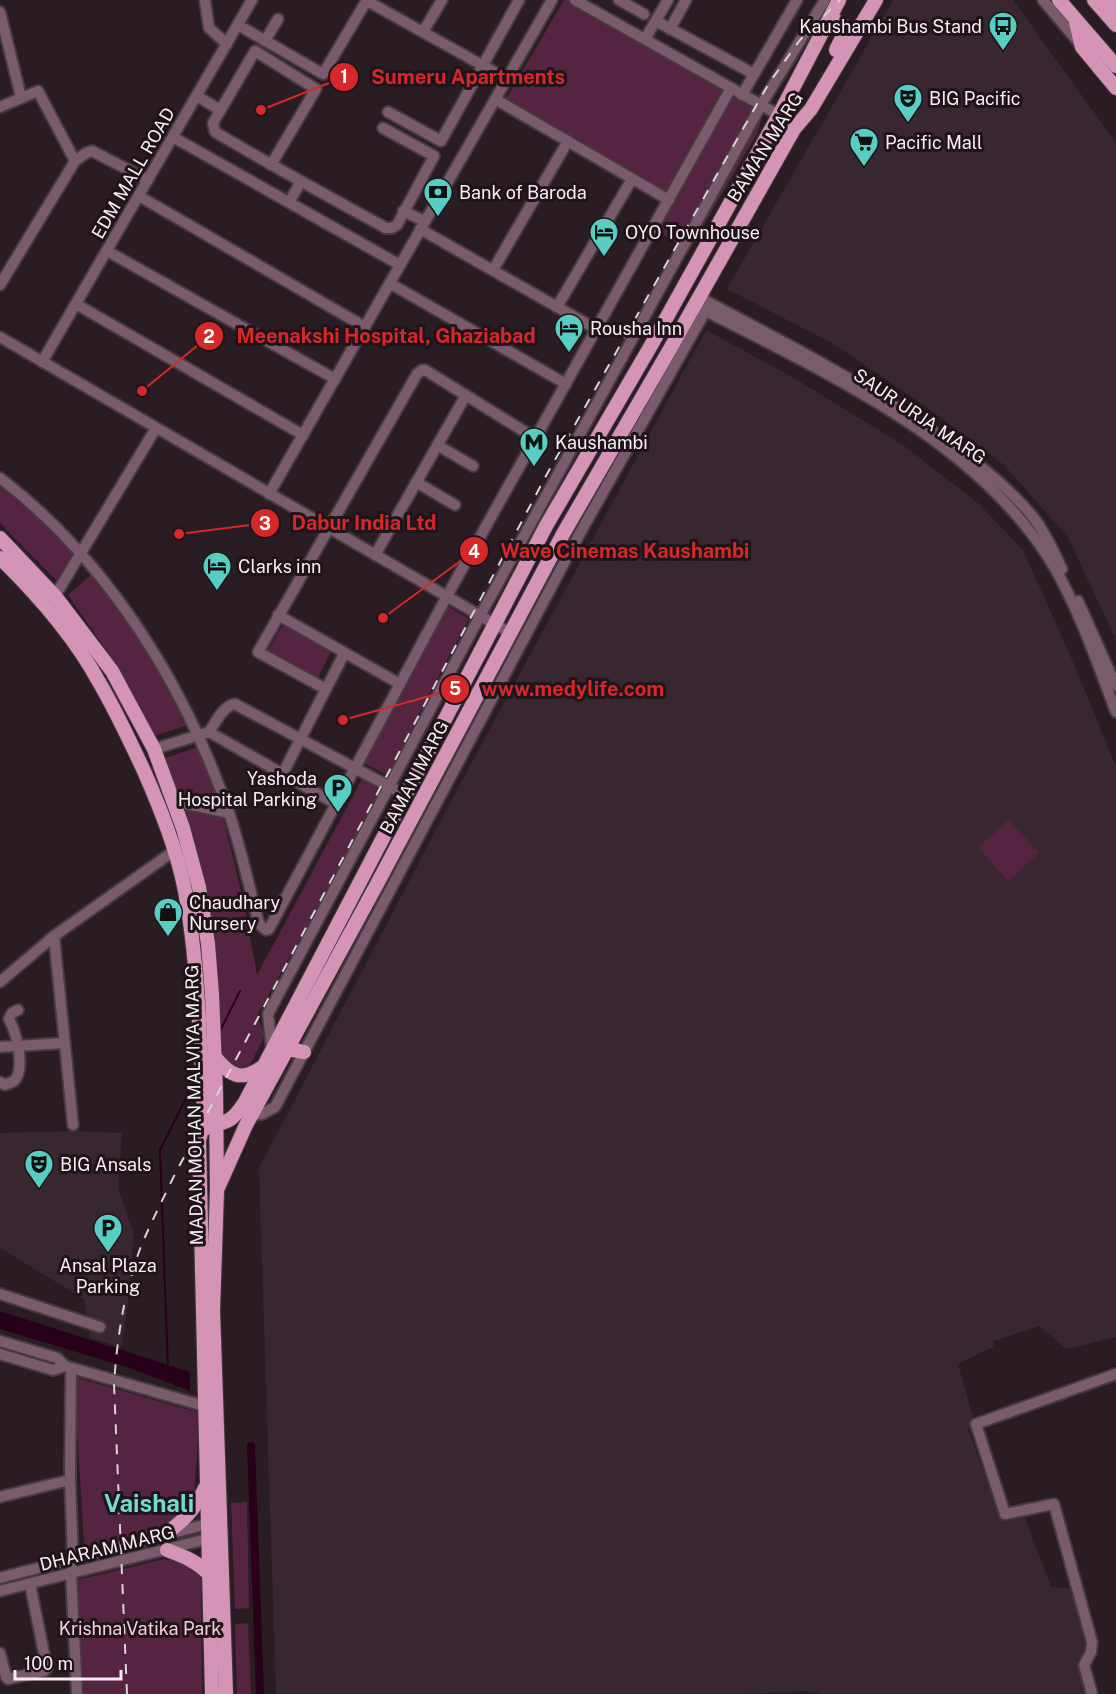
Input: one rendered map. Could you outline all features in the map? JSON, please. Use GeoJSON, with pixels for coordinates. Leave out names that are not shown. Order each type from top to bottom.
{"type":"FeatureCollection","features":[{"type":"Feature","properties":{"kind":"main road","name":"BAMAN MARG"},"geometry":{"type":"LineString","coordinates":[[209,1132],[237,1115],[546,526],[779,115],[838,0]]}},
{"type":"Feature","properties":{"kind":"main road","name":"BAMAN MARG"},"geometry":{"type":"LineString","coordinates":[[217,1190],[249,1120],[563,534],[632,414],[702,304],[794,129],[811,109],[876,0]]}},
{"type":"Feature","properties":{"kind":"main road"},"geometry":{"type":"LineString","coordinates":[[1059,0],[1116,66]]}},
{"type":"Feature","properties":{"kind":"main road"},"geometry":{"type":"LineString","coordinates":[[1094,0],[1116,25]]}},
{"type":"Feature","properties":{"kind":"main road"},"geometry":{"type":"LineString","coordinates":[[1109,0],[1116,9]]}},
{"type":"Feature","properties":{"kind":"main road"},"geometry":{"type":"LineString","coordinates":[[1075,18],[1082,47],[1116,88]]}},
{"type":"Feature","properties":{"kind":"main road"},"geometry":{"type":"LineString","coordinates":[[794,129],[804,106],[844,34],[842,24],[836,21],[826,23]]}},
{"type":"Feature","properties":{"kind":"main road"},"geometry":{"type":"LineString","coordinates":[[616,405],[632,414]]}},
{"type":"Feature","properties":{"kind":"main road"},"geometry":{"type":"LineString","coordinates":[[606,422],[622,431]]}},
{"type":"Feature","properties":{"kind":"main road","name":"MADAN MOHAN MALVIYA MARG"},"geometry":{"type":"LineString","coordinates":[[0,538],[55,596],[112,671],[154,749],[173,801],[199,887],[210,964],[214,1056],[209,1132],[204,1406],[206,1486],[214,1522]]}},
{"type":"Feature","properties":{"kind":"main road","name":"MADAN MOHAN MALVIYA MARG"},"geometry":{"type":"LineString","coordinates":[[0,558],[64,630],[107,696],[153,791],[170,834],[185,890],[199,1000],[209,1132],[217,1190],[213,1310],[214,1538],[226,1694]]}},
{"type":"Feature","properties":{"kind":"main road"},"geometry":{"type":"LineString","coordinates":[[107,696],[121,688]]}},
{"type":"Feature","properties":{"kind":"main road"},"geometry":{"type":"LineString","coordinates":[[391,821],[406,829]]}},
{"type":"Feature","properties":{"kind":"main road"},"geometry":{"type":"LineString","coordinates":[[376,850],[399,842]]}},
{"type":"Feature","properties":{"kind":"main road"},"geometry":{"type":"LineString","coordinates":[[377,884],[390,892]]}},
{"type":"Feature","properties":{"kind":"main road"},"geometry":{"type":"LineString","coordinates":[[287,1049],[304,1052]]}},
{"type":"Feature","properties":{"kind":"main road"},"geometry":{"type":"LineString","coordinates":[[214,1056],[224,1068],[238,1076],[252,1074],[264,1066]]}},
{"type":"Feature","properties":{"kind":"main road"},"geometry":{"type":"LineString","coordinates":[[209,1132],[229,1134],[249,1120]]}},
{"type":"Feature","properties":{"kind":"main road"},"geometry":{"type":"LineString","coordinates":[[163,1536],[185,1520],[198,1503],[206,1486]]}},
{"type":"Feature","properties":{"kind":"main road","name":"MADAN MOHAN MALVIYA MARG"},"geometry":{"type":"LineString","coordinates":[[212,1694],[208,1573],[214,1538]]}},
{"type":"Feature","properties":{"kind":"main road"},"geometry":{"type":"LineString","coordinates":[[167,1550],[199,1564],[208,1573]]}},
{"type":"Feature","properties":{"kind":"street"},"geometry":{"type":"LineString","coordinates":[[205,0],[209,28],[227,44]]}},
{"type":"Feature","properties":{"kind":"street","name":"EDM MALL ROAD"},"geometry":{"type":"LineString","coordinates":[[42,362],[252,0]]}},
{"type":"Feature","properties":{"kind":"street"},"geometry":{"type":"LineString","coordinates":[[238,24],[322,74],[367,0],[507,79]]}},
{"type":"Feature","properties":{"kind":"street"},"geometry":{"type":"LineString","coordinates":[[423,32],[442,0]]}},
{"type":"Feature","properties":{"kind":"street"},"geometry":{"type":"LineString","coordinates":[[388,112],[441,141],[519,0]]}},
{"type":"Feature","properties":{"kind":"street"},"geometry":{"type":"LineString","coordinates":[[270,494],[552,0]]}},
{"type":"Feature","properties":{"kind":"street"},"geometry":{"type":"LineString","coordinates":[[575,0],[779,115]]}},
{"type":"Feature","properties":{"kind":"street"},"geometry":{"type":"LineString","coordinates":[[619,0],[644,14]]}},
{"type":"Feature","properties":{"kind":"street"},"geometry":{"type":"LineString","coordinates":[[670,28],[686,0]]}},
{"type":"Feature","properties":{"kind":"street"},"geometry":{"type":"LineString","coordinates":[[742,95],[797,0]]}},
{"type":"Feature","properties":{"kind":"street"},"geometry":{"type":"LineString","coordinates":[[272,1051],[268,1014],[480,616],[761,105],[825,0]]}},
{"type":"Feature","properties":{"kind":"street"},"geometry":{"type":"LineString","coordinates":[[1043,0],[1082,47]]}},
{"type":"Feature","properties":{"kind":"street"},"geometry":{"type":"LineString","coordinates":[[645,39],[656,21],[663,2]]}},
{"type":"Feature","properties":{"kind":"street"},"geometry":{"type":"LineString","coordinates":[[0,12],[21,98]]}},
{"type":"Feature","properties":{"kind":"street"},"geometry":{"type":"LineString","coordinates":[[265,41],[278,19]]}},
{"type":"Feature","properties":{"kind":"street"},"geometry":{"type":"LineString","coordinates":[[656,21],[754,74]]}},
{"type":"Feature","properties":{"kind":"street"},"geometry":{"type":"LineString","coordinates":[[271,165],[316,89],[255,51],[213,123],[214,132],[271,165],[301,182],[386,228],[393,228],[397,225],[434,156],[383,128]]}},
{"type":"Feature","properties":{"kind":"street"},"geometry":{"type":"LineString","coordinates":[[0,478],[50,522],[81,554],[144,638],[204,734],[230,813],[260,924],[266,930],[272,927],[447,596],[731,88]]}},
{"type":"Feature","properties":{"kind":"street"},"geometry":{"type":"LineString","coordinates":[[0,107],[35,90],[39,92],[75,161]]}},
{"type":"Feature","properties":{"kind":"street"},"geometry":{"type":"LineString","coordinates":[[197,96],[220,110]]}},
{"type":"Feature","properties":{"kind":"street"},"geometry":{"type":"LineString","coordinates":[[495,99],[669,200]]}},
{"type":"Feature","properties":{"kind":"street"},"geometry":{"type":"LineString","coordinates":[[173,137],[400,265]]}},
{"type":"Feature","properties":{"kind":"street"},"geometry":{"type":"LineString","coordinates":[[493,270],[568,141]]}},
{"type":"Feature","properties":{"kind":"street"},"geometry":{"type":"LineString","coordinates":[[0,285],[75,161],[86,153],[92,152],[148,180]]}},
{"type":"Feature","properties":{"kind":"street"},"geometry":{"type":"LineString","coordinates":[[557,307],[632,179]]}},
{"type":"Feature","properties":{"kind":"street"},"geometry":{"type":"LineString","coordinates":[[289,202],[301,182]]}},
{"type":"Feature","properties":{"kind":"street"},"geometry":{"type":"LineString","coordinates":[[139,196],[365,327]]}},
{"type":"Feature","properties":{"kind":"street"},"geometry":{"type":"LineString","coordinates":[[403,211],[493,270],[596,329]]}},
{"type":"Feature","properties":{"kind":"street"},"geometry":{"type":"LineString","coordinates":[[107,250],[335,379]]}},
{"type":"Feature","properties":{"kind":"street"},"geometry":{"type":"LineString","coordinates":[[390,284],[566,384]]}},
{"type":"Feature","properties":{"kind":"street"},"geometry":{"type":"LineString","coordinates":[[76,304],[303,435]]}},
{"type":"Feature","properties":{"kind":"street"},"geometry":{"type":"LineString","coordinates":[[249,1120],[275,1107],[702,304]]}},
{"type":"Feature","properties":{"kind":"street","name":"SAUR URJA MARG"},"geometry":{"type":"LineString","coordinates":[[702,304],[811,356],[867,388],[959,449],[1006,489],[1034,518],[1047,537],[1091,627],[1116,712]]}},
{"type":"Feature","properties":{"kind":"street"},"geometry":{"type":"LineString","coordinates":[[0,337],[510,633]]}},
{"type":"Feature","properties":{"kind":"street"},"geometry":{"type":"LineString","coordinates":[[326,689],[258,652],[419,372],[425,370],[535,438]]}},
{"type":"Feature","properties":{"kind":"street"},"geometry":{"type":"LineString","coordinates":[[375,555],[466,395]]}},
{"type":"Feature","properties":{"kind":"street"},"geometry":{"type":"LineString","coordinates":[[55,596],[156,428]]}},
{"type":"Feature","properties":{"kind":"street"},"geometry":{"type":"LineString","coordinates":[[437,445],[473,466]]}},
{"type":"Feature","properties":{"kind":"street"},"geometry":{"type":"LineString","coordinates":[[416,482],[455,505]]}},
{"type":"Feature","properties":{"kind":"street"},"geometry":{"type":"LineString","coordinates":[[278,615],[400,684]]}},
{"type":"Feature","properties":{"kind":"street"},"geometry":{"type":"LineString","coordinates":[[283,773],[344,654]]}},
{"type":"Feature","properties":{"kind":"street","name":"SAUR URJA MARG"},"geometry":{"type":"LineString","coordinates":[[1106,674],[1116,686]]}},
{"type":"Feature","properties":{"kind":"street"},"geometry":{"type":"LineString","coordinates":[[154,749],[204,734],[225,708],[235,704],[405,795]]}},
{"type":"Feature","properties":{"kind":"street"},"geometry":{"type":"LineString","coordinates":[[204,734],[283,773],[336,804]]}},
{"type":"Feature","properties":{"kind":"street"},"geometry":{"type":"LineString","coordinates":[[173,801],[230,813]]}},
{"type":"Feature","properties":{"kind":"street"},"geometry":{"type":"LineString","coordinates":[[0,982],[54,936],[174,851]]}},
{"type":"Feature","properties":{"kind":"street"},"geometry":{"type":"LineString","coordinates":[[54,936],[73,1125]]}},
{"type":"Feature","properties":{"kind":"street"},"geometry":{"type":"LineString","coordinates":[[0,1082],[5,1085],[14,1080],[18,1071],[18,1045],[9,1019],[12,1013],[18,1010]]}},
{"type":"Feature","properties":{"kind":"street"},"geometry":{"type":"LineString","coordinates":[[0,1047],[65,1043]]}},
{"type":"Feature","properties":{"kind":"street"},"geometry":{"type":"LineString","coordinates":[[0,1294],[100,1327]]}},
{"type":"Feature","properties":{"kind":"street"},"geometry":{"type":"LineString","coordinates":[[0,1341],[57,1359],[68,1367],[204,1406]]}},
{"type":"Feature","properties":{"kind":"street"},"geometry":{"type":"LineString","coordinates":[[0,1354],[52,1370],[68,1367]]}},
{"type":"Feature","properties":{"kind":"street"},"geometry":{"type":"LineString","coordinates":[[68,1367],[73,1559],[71,1573],[77,1694]]}},
{"type":"Feature","properties":{"kind":"street"},"geometry":{"type":"LineString","coordinates":[[1092,1694],[1084,1665],[1091,1652],[1092,1642],[1054,1504],[1005,1514],[976,1424],[1116,1374]]}},
{"type":"Feature","properties":{"kind":"street"},"geometry":{"type":"LineString","coordinates":[[0,1497],[70,1480]]}},
{"type":"Feature","properties":{"kind":"street","name":"DHARAM MARG"},"geometry":{"type":"LineString","coordinates":[[0,1578],[214,1522]]}},
{"type":"Feature","properties":{"kind":"street","name":"DHARAM MARG"},"geometry":{"type":"LineString","coordinates":[[0,1591],[214,1538]]}},
{"type":"Feature","properties":{"kind":"street"},"geometry":{"type":"LineString","coordinates":[[0,1653],[8,1679],[44,1671],[47,1668],[30,1584]]}},
{"type":"Feature","properties":{"kind":"shaded area"},"geometry":{"type":"Polygon","coordinates":[[[893,0],[1013,0],[1116,143],[1116,640],[1068,537],[1004,465],[925,406],[832,343],[727,289],[893,0]]]}},
{"type":"Feature","properties":{"kind":"shaded area"},"geometry":{"type":"Polygon","coordinates":[[[706,330],[794,378],[903,445],[979,504],[1023,550],[1116,766],[1116,1337],[1066,1349],[1040,1326],[994,1341],[993,1347],[958,1364],[974,1421],[968,1429],[1001,1520],[1023,1513],[1051,1587],[1075,1589],[1087,1655],[1076,1660],[1087,1694],[824,1694],[806,1691],[742,1694],[276,1694],[259,1168],[458,788],[706,330]]]}},
{"type":"Feature","properties":{"kind":"shaded area"},"geometry":{"type":"Polygon","coordinates":[[[74,1131],[122,1133],[118,1189],[134,1234],[127,1311],[121,1347],[90,1338],[84,1299],[0,1248],[0,1133],[74,1131]]]}},
{"type":"Feature","properties":{"kind":"shaded area"},"geometry":{"type":"Polygon","coordinates":[[[0,1311],[190,1372],[190,1391],[133,1369],[0,1329],[0,1311]]]}},
{"type":"Feature","properties":{"kind":"green space"},"geometry":{"type":"Polygon","coordinates":[[[564,0],[568,0],[722,90],[722,102],[670,194],[506,99],[564,0]]]}},
{"type":"Feature","properties":{"kind":"green space"},"geometry":{"type":"Polygon","coordinates":[[[735,98],[759,112],[761,120],[758,132],[689,250],[657,231],[731,99],[735,98]]]}},
{"type":"Feature","properties":{"kind":"green space"},"geometry":{"type":"Polygon","coordinates":[[[0,478],[78,553],[56,580],[0,523],[0,478]]]}},
{"type":"Feature","properties":{"kind":"green space"},"geometry":{"type":"Polygon","coordinates":[[[94,572],[169,683],[191,724],[154,736],[109,654],[68,595],[94,572]]]}},
{"type":"Feature","properties":{"kind":"green space"},"geometry":{"type":"Polygon","coordinates":[[[446,605],[469,619],[389,776],[364,763],[446,605]]]}},
{"type":"Feature","properties":{"kind":"green space"},"geometry":{"type":"Polygon","coordinates":[[[286,626],[332,650],[318,677],[268,650],[281,628],[286,626]]]}},
{"type":"Feature","properties":{"kind":"green space"},"geometry":{"type":"Polygon","coordinates":[[[201,746],[225,825],[244,903],[257,975],[362,779],[382,790],[257,1016],[265,1035],[250,1065],[239,1068],[230,1064],[223,1054],[208,901],[193,835],[165,758],[201,746]]]}},
{"type":"Feature","properties":{"kind":"green space"},"geometry":{"type":"Polygon","coordinates":[[[1009,820],[1039,853],[1008,881],[978,847],[1009,820]]]}},
{"type":"Feature","properties":{"kind":"green space"},"geometry":{"type":"Polygon","coordinates":[[[74,1377],[200,1413],[194,1495],[190,1508],[157,1533],[90,1549],[84,1543],[74,1377]]]}},
{"type":"Feature","properties":{"kind":"green space"},"geometry":{"type":"Polygon","coordinates":[[[247,1502],[249,1608],[235,1609],[231,1503],[247,1502]]]}},
{"type":"Feature","properties":{"kind":"green space","name":"Krishna Vatika Park"},"geometry":{"type":"Polygon","coordinates":[[[164,1559],[186,1565],[201,1580],[202,1694],[84,1694],[77,1580],[164,1559]]]}},
{"type":"Feature","properties":{"kind":"green space"},"geometry":{"type":"Polygon","coordinates":[[[248,1623],[251,1694],[237,1694],[235,1624],[248,1623]]]}},
{"type":"Feature","properties":{"kind":"waterway"},"geometry":{"type":"LineString","coordinates":[[220,1031],[240,991]]}},
{"type":"Feature","properties":{"kind":"waterway"},"geometry":{"type":"LineString","coordinates":[[168,1368],[160,1150],[189,1092]]}},
{"type":"Feature","properties":{"kind":"waterway"},"geometry":{"type":"LineString","coordinates":[[251,1446],[260,1694]]}},
{"type":"Feature","properties":{"kind":"railway"},"geometry":{"type":"LineString","coordinates":[[127,1694],[114,1384],[119,1333],[126,1299],[134,1266],[144,1240],[175,1174],[547,474],[769,83],[800,40],[840,0]]}},
{"type":"Feature","properties":{"kind":"place","name":"Kaushambi Bus Stand"},"geometry":{"type":"Point","coordinates":[1003,52]}},
{"type":"Feature","properties":{"kind":"place","name":"Sumeru Apartments"},"geometry":{"type":"Point","coordinates":[261,110]}},
{"type":"Feature","properties":{"kind":"place","name":"BIG Pacific"},"geometry":{"type":"Point","coordinates":[908,124]}},
{"type":"Feature","properties":{"kind":"place","name":"Pacific Mall"},"geometry":{"type":"Point","coordinates":[864,168]}},
{"type":"Feature","properties":{"kind":"place","name":"Bank of Baroda"},"geometry":{"type":"Point","coordinates":[438,218]}},
{"type":"Feature","properties":{"kind":"place","name":"OYO Townhouse"},"geometry":{"type":"Point","coordinates":[604,258]}},
{"type":"Feature","properties":{"kind":"place","name":"Rousha Inn"},"geometry":{"type":"Point","coordinates":[569,354]}},
{"type":"Feature","properties":{"kind":"place","name":"Meenakshi Hospital, Ghaziabad"},"geometry":{"type":"Point","coordinates":[142,391]}},
{"type":"Feature","properties":{"kind":"place","name":"Kaushambi"},"geometry":{"type":"Point","coordinates":[534,468]}},
{"type":"Feature","properties":{"kind":"place","name":"Dabur India Ltd"},"geometry":{"type":"Point","coordinates":[179,534]}},
{"type":"Feature","properties":{"kind":"place","name":"Clarks inn"},"geometry":{"type":"Point","coordinates":[217,592]}},
{"type":"Feature","properties":{"kind":"place","name":"Wave Cinemas Kaushambi"},"geometry":{"type":"Point","coordinates":[383,618]}},
{"type":"Feature","properties":{"kind":"place","name":"www.medylife.com"},"geometry":{"type":"Point","coordinates":[343,720]}},
{"type":"Feature","properties":{"kind":"place","name":"Yashoda Hospital Parking"},"geometry":{"type":"Point","coordinates":[338,814]}},
{"type":"Feature","properties":{"kind":"place","name":"Chaudhary Nursery"},"geometry":{"type":"Point","coordinates":[168,938]}},
{"type":"Feature","properties":{"kind":"place","name":"BIG Ansals"},"geometry":{"type":"Point","coordinates":[39,1190]}},
{"type":"Feature","properties":{"kind":"place","name":"Ansal Plaza Parking"},"geometry":{"type":"Point","coordinates":[108,1254]}},
{"type":"Feature","properties":{"kind":"district","name":"Vaishali"},"geometry":{"type":"Point","coordinates":[149,1503]}}]}
